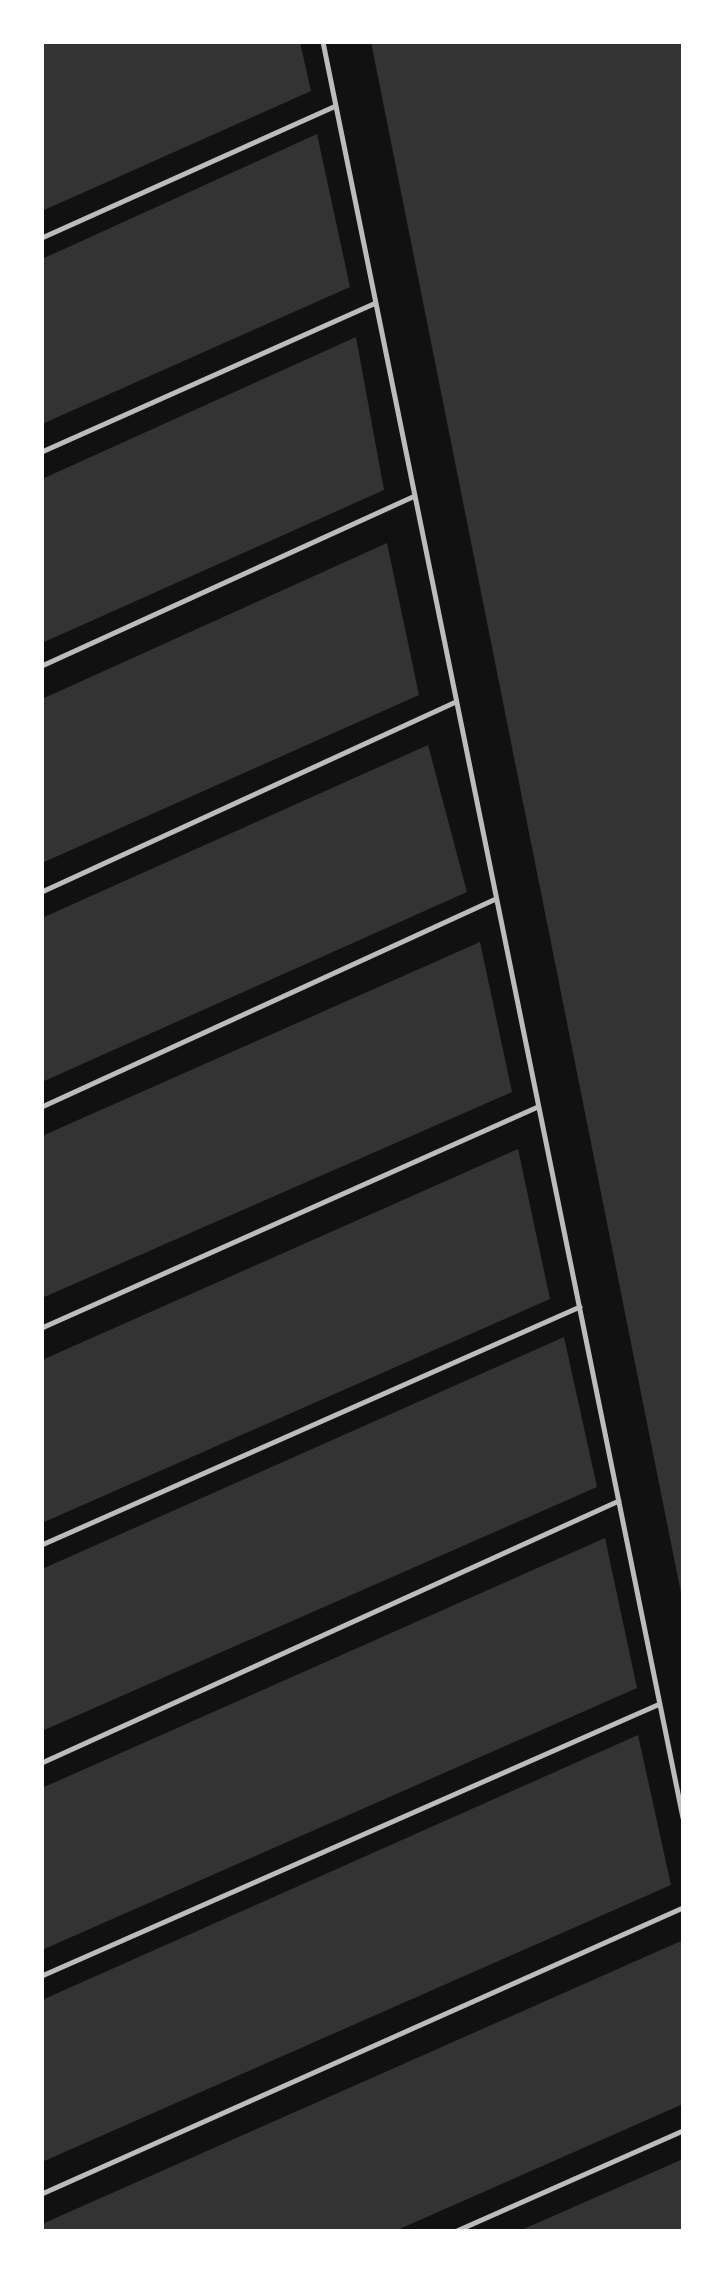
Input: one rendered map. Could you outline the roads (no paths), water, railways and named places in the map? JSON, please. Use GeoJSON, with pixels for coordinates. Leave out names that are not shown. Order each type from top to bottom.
{"type":"FeatureCollection","features":[{"type":"Feature","properties":{"kind":"lane"},"geometry":{"type":"LineString","coordinates":[[323,42],[683,1818]]}},
{"type":"Feature","properties":{"kind":"lane"},"geometry":{"type":"LineString","coordinates":[[42,238],[336,106]]}},
{"type":"Feature","properties":{"kind":"lane"},"geometry":{"type":"LineString","coordinates":[[42,452],[376,303]]}},
{"type":"Feature","properties":{"kind":"lane"},"geometry":{"type":"LineString","coordinates":[[42,666],[415,496]]}},
{"type":"Feature","properties":{"kind":"lane"},"geometry":{"type":"LineString","coordinates":[[42,892],[456,702]]}},
{"type":"Feature","properties":{"kind":"lane"},"geometry":{"type":"LineString","coordinates":[[42,1107],[496,899]]}},
{"type":"Feature","properties":{"kind":"lane"},"geometry":{"type":"LineString","coordinates":[[42,1328],[538,1107]]}},
{"type":"Feature","properties":{"kind":"lane"},"geometry":{"type":"LineString","coordinates":[[42,1545],[580,1307]]}},
{"type":"Feature","properties":{"kind":"lane"},"geometry":{"type":"LineString","coordinates":[[42,1763],[619,1501]]}},
{"type":"Feature","properties":{"kind":"lane"},"geometry":{"type":"LineString","coordinates":[[42,1976],[660,1704]]}},
{"type":"Feature","properties":{"kind":"lane"},"geometry":{"type":"LineString","coordinates":[[42,2194],[683,1908]]}},
{"type":"Feature","properties":{"kind":"lane"},"geometry":{"type":"LineString","coordinates":[[457,2231],[683,2131]]}}]}
